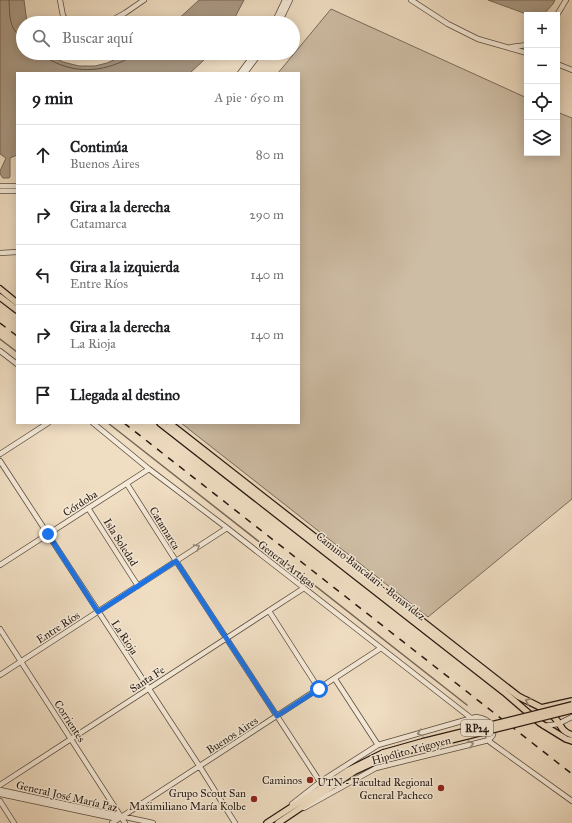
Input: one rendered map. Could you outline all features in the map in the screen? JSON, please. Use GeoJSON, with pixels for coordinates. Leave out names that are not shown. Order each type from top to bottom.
{"type":"FeatureCollection","features":[{"type":"Feature","properties":{"kind":"main road"},"geometry":{"type":"LineString","coordinates":[[0,289],[16,302]]}},
{"type":"Feature","properties":{"kind":"main road"},"geometry":{"type":"LineString","coordinates":[[0,297],[16,309]]}},
{"type":"Feature","properties":{"kind":"main road","name":"Camino Bancalari - Benavídez"},"geometry":{"type":"LineString","coordinates":[[161,424],[504,692],[532,717],[544,726],[572,741]]}},
{"type":"Feature","properties":{"kind":"main road","name":"Camino Bancalari - Benavídez"},"geometry":{"type":"LineString","coordinates":[[170,424],[518,696],[541,707],[554,717],[563,731],[572,735]]}},
{"type":"Feature","properties":{"kind":"main road"},"geometry":{"type":"LineString","coordinates":[[532,717],[541,707],[572,702]]}},
{"type":"Feature","properties":{"kind":"main road","name":"RP24"},"geometry":{"type":"LineString","coordinates":[[267,823],[278,820],[351,774],[383,756],[422,742],[572,705]]}},
{"type":"Feature","properties":{"kind":"main road","name":"RP24"},"geometry":{"type":"LineString","coordinates":[[383,756],[572,710]]}},
{"type":"Feature","properties":{"kind":"street"},"geometry":{"type":"LineString","coordinates":[[60,0],[63,16]]}},
{"type":"Feature","properties":{"kind":"street"},"geometry":{"type":"LineString","coordinates":[[120,16],[144,0]]}},
{"type":"Feature","properties":{"kind":"street"},"geometry":{"type":"LineString","coordinates":[[280,16],[285,0]]}},
{"type":"Feature","properties":{"kind":"street"},"geometry":{"type":"LineString","coordinates":[[281,16],[290,0]]}},
{"type":"Feature","properties":{"kind":"street"},"geometry":{"type":"LineString","coordinates":[[411,0],[433,15],[478,39],[524,52]]}},
{"type":"Feature","properties":{"kind":"street"},"geometry":{"type":"LineString","coordinates":[[559,12],[566,0]]}},
{"type":"Feature","properties":{"kind":"street"},"geometry":{"type":"LineString","coordinates":[[508,47],[524,45]]}},
{"type":"Feature","properties":{"kind":"street"},"geometry":{"type":"LineString","coordinates":[[241,72],[250,60]]}},
{"type":"Feature","properties":{"kind":"street"},"geometry":{"type":"LineString","coordinates":[[246,72],[255,60]]}},
{"type":"Feature","properties":{"kind":"street"},"geometry":{"type":"LineString","coordinates":[[560,65],[572,70]]}},
{"type":"Feature","properties":{"kind":"street"},"geometry":{"type":"LineString","coordinates":[[2,188],[16,186]]}},
{"type":"Feature","properties":{"kind":"street"},"geometry":{"type":"LineString","coordinates":[[2,188],[16,191]]}},
{"type":"Feature","properties":{"kind":"street"},"geometry":{"type":"LineString","coordinates":[[0,196],[2,188]]}},
{"type":"Feature","properties":{"kind":"street"},"geometry":{"type":"LineString","coordinates":[[0,252],[16,252]]}},
{"type":"Feature","properties":{"kind":"street"},"geometry":{"type":"LineString","coordinates":[[0,351],[16,363]]}},
{"type":"Feature","properties":{"kind":"street"},"geometry":{"type":"LineString","coordinates":[[0,454],[46,424]]}},
{"type":"Feature","properties":{"kind":"street","name":"General Artigas"},"geometry":{"type":"LineString","coordinates":[[94,424],[149,469],[471,718],[481,723],[486,728],[489,740]]}},
{"type":"Feature","properties":{"kind":"street","name":"La Rioja"},"geometry":{"type":"LineString","coordinates":[[0,460],[200,767],[234,823]]}},
{"type":"Feature","properties":{"kind":"street","name":"Córdoba"},"geometry":{"type":"LineString","coordinates":[[0,565],[149,469]]}},
{"type":"Feature","properties":{"kind":"street","name":"Catamarca"},"geometry":{"type":"LineString","coordinates":[[127,484],[320,782]]}},
{"type":"Feature","properties":{"kind":"street","name":"Isla Soledad"},"geometry":{"type":"LineString","coordinates":[[88,508],[138,586]]}},
{"type":"Feature","properties":{"kind":"street","name":"Entre Ríos"},"geometry":{"type":"LineString","coordinates":[[0,675],[227,528]]}},
{"type":"Feature","properties":{"kind":"street","name":"Santa Fe"},"geometry":{"type":"LineString","coordinates":[[0,785],[149,690],[304,588]]}},
{"type":"Feature","properties":{"kind":"street"},"geometry":{"type":"LineString","coordinates":[[269,611],[319,689]]}},
{"type":"Feature","properties":{"kind":"street","name":"Corrientes"},"geometry":{"type":"LineString","coordinates":[[0,629],[122,820]]}},
{"type":"Feature","properties":{"kind":"street","name":"Buenos Aires"},"geometry":{"type":"LineString","coordinates":[[112,823],[122,820],[381,648]]}},
{"type":"Feature","properties":{"kind":"street"},"geometry":{"type":"LineString","coordinates":[[335,679],[378,745]]}},
{"type":"Feature","properties":{"kind":"street"},"geometry":{"type":"LineString","coordinates":[[544,726],[558,724],[572,717]]}},
{"type":"Feature","properties":{"kind":"street","name":"Hipólito Yrigoyen"},"geometry":{"type":"LineString","coordinates":[[278,820],[320,782],[378,745],[471,718]]}},
{"type":"Feature","properties":{"kind":"street"},"geometry":{"type":"LineString","coordinates":[[489,740],[493,745],[572,801]]}},
{"type":"Feature","properties":{"kind":"street","name":"Hipólito Yrigoyen"},"geometry":{"type":"LineString","coordinates":[[278,820],[376,768],[489,740]]}},
{"type":"Feature","properties":{"kind":"street","name":"General José María Paz"},"geometry":{"type":"LineString","coordinates":[[0,790],[122,820]]}},
{"type":"Feature","properties":{"kind":"street","name":"General José María Paz"},"geometry":{"type":"LineString","coordinates":[[0,794],[122,820],[153,823]]}},
{"type":"Feature","properties":{"kind":"street"},"geometry":{"type":"LineString","coordinates":[[0,801],[14,823]]}},
{"type":"Feature","properties":{"kind":"shaded area"},"geometry":{"type":"Polygon","coordinates":[[[331,9],[524,97],[524,156],[560,156],[560,113],[572,118],[572,499],[428,617],[182,424],[300,424],[300,72],[279,72],[289,60],[300,60],[300,46],[331,9]]]}},
{"type":"Feature","properties":{"kind":"water"},"geometry":{"type":"Polygon","coordinates":[[[0,0],[24,0],[26,16],[16,16],[16,60],[59,60],[79,66],[95,66],[114,60],[204,60],[191,72],[16,72],[16,155],[10,158],[9,178],[3,178],[0,174],[6,158],[0,154],[0,0]]]}},
{"type":"Feature","properties":{"kind":"water"},"geometry":{"type":"Polygon","coordinates":[[[199,0],[244,0],[236,16],[182,16],[199,0]]]}},
{"type":"Feature","properties":{"kind":"water"},"geometry":{"type":"Polygon","coordinates":[[[488,0],[555,0],[546,12],[524,13],[488,0]]]}},
{"type":"Feature","properties":{"kind":"waterway"},"geometry":{"type":"LineString","coordinates":[[0,339],[16,351]]}},
{"type":"Feature","properties":{"kind":"waterway"},"geometry":{"type":"LineString","coordinates":[[109,424],[467,705]]}},
{"type":"Feature","properties":{"kind":"railway"},"geometry":{"type":"LineString","coordinates":[[0,323],[16,335]]}},
{"type":"Feature","properties":{"kind":"railway"},"geometry":{"type":"LineString","coordinates":[[125,424],[572,774]]}},
{"type":"Feature","properties":{"kind":"place","name":"Caminos"},"geometry":{"type":"Point","coordinates":[310,780]}},
{"type":"Feature","properties":{"kind":"place","name":"UTN - Facultad Regional General Pacheco"},"geometry":{"type":"Point","coordinates":[441,788]}},
{"type":"Feature","properties":{"kind":"place","name":"Grupo Scout San Maximiliano María Kolbe"},"geometry":{"type":"Point","coordinates":[254,799]}},
{"type":"Feature","properties":{"kind":"route"},"geometry":{"type":"LineString","coordinates":[[48,534],[98,612],[176,561],[277,716],[319,689]]}}]}
